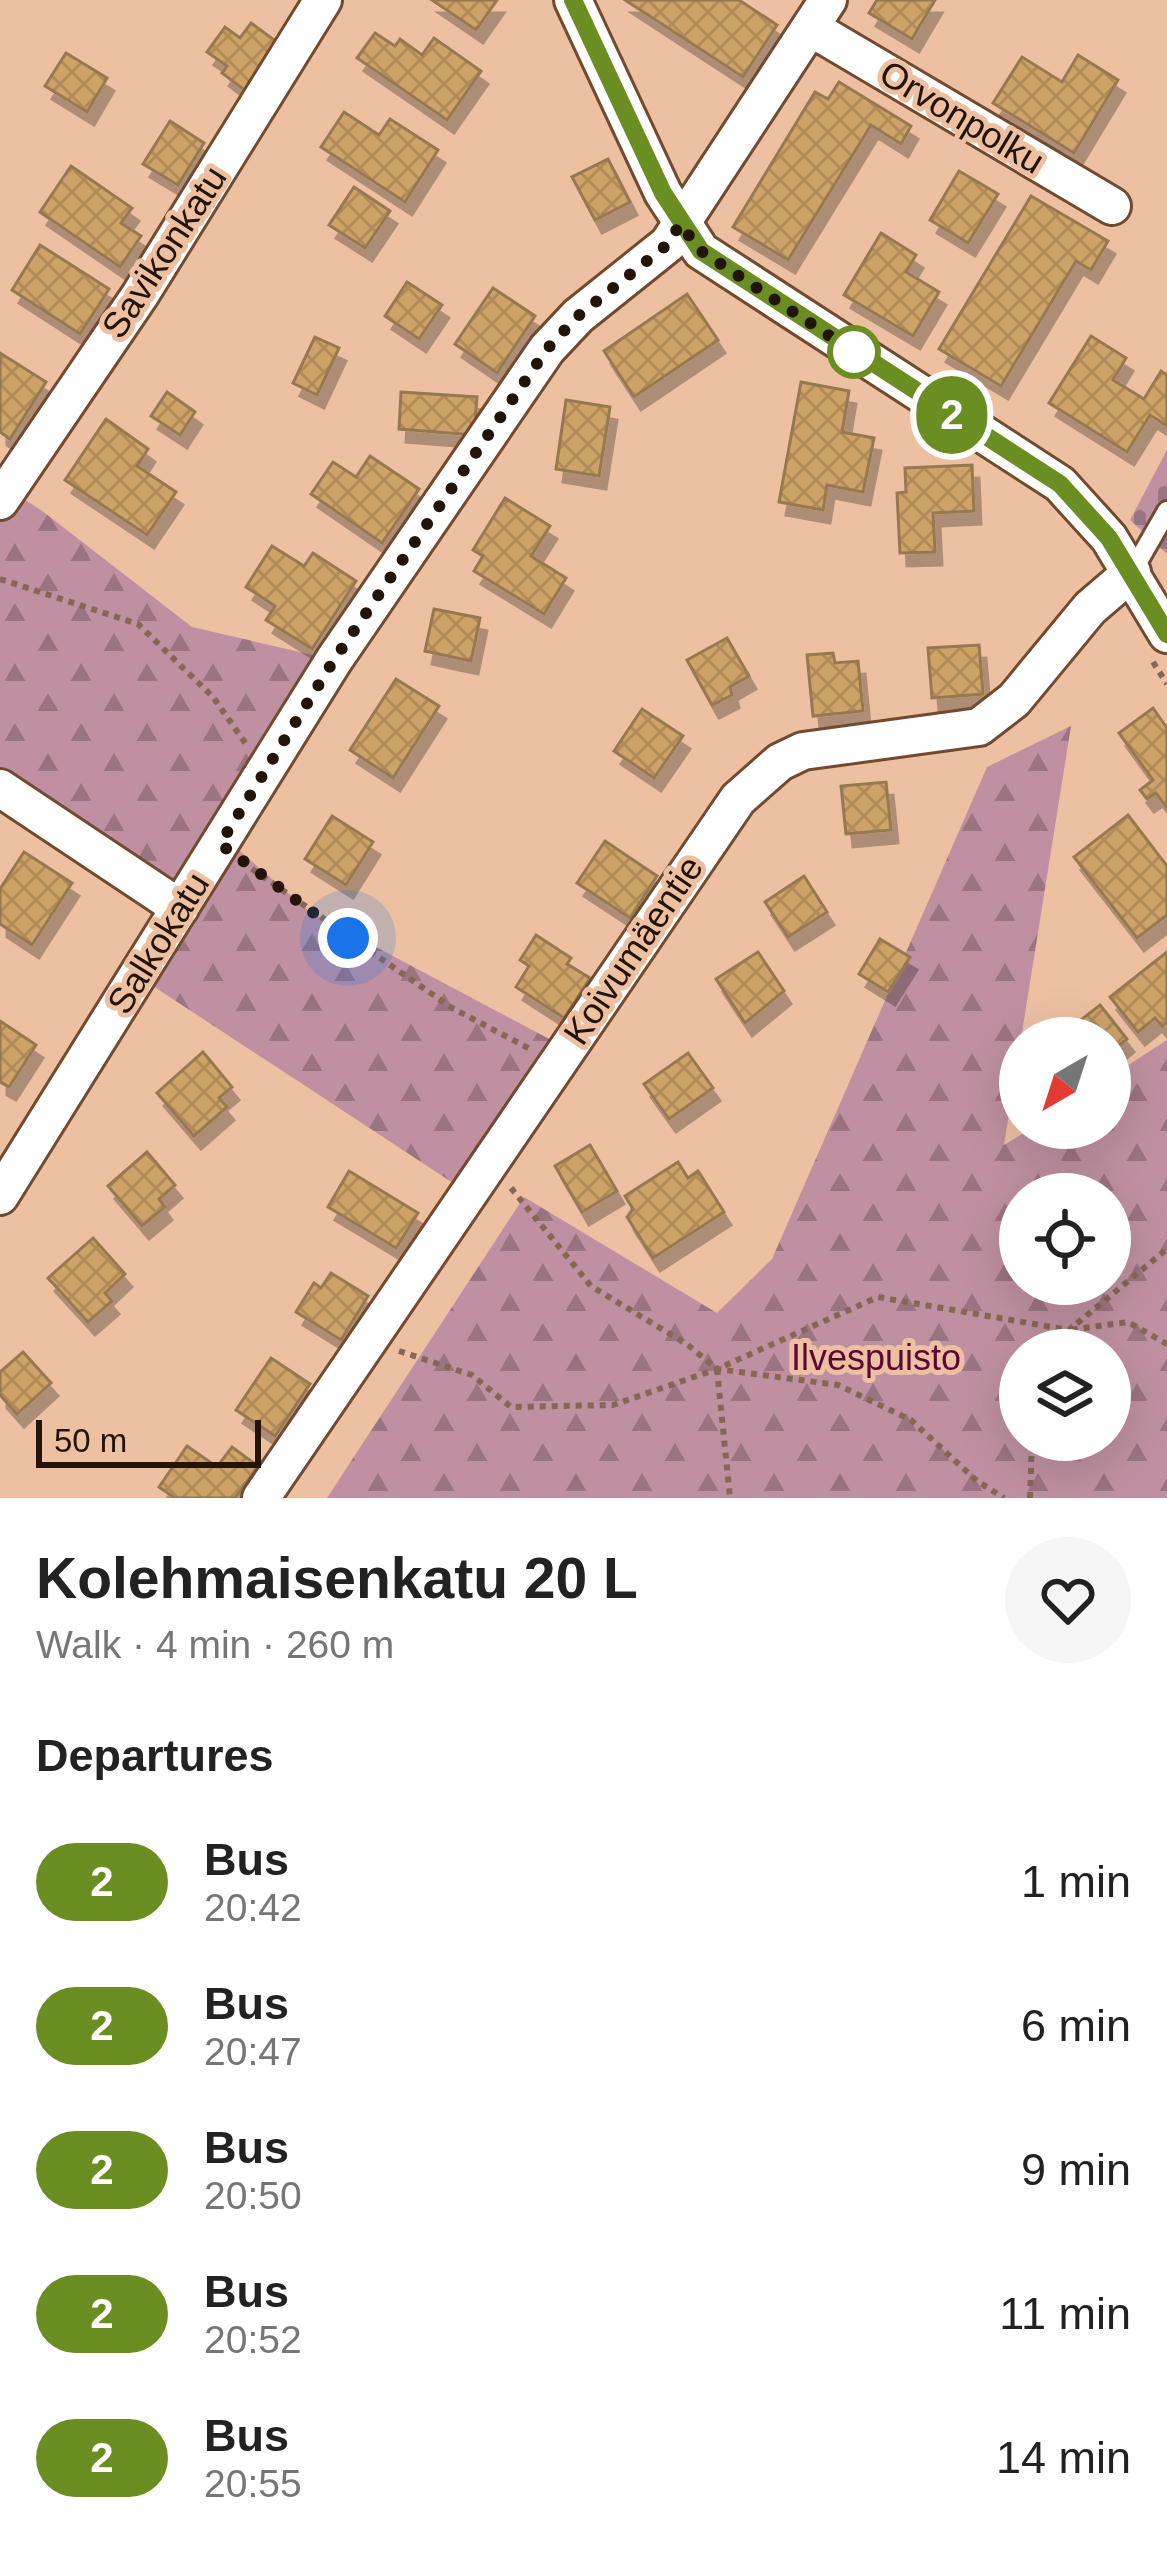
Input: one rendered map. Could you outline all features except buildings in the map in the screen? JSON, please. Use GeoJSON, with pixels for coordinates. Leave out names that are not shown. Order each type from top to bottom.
{"type":"FeatureCollection","features":[{"type":"Feature","properties":{"kind":"street","name":"Savikonkatu"},"geometry":{"type":"LineString","coordinates":[[0,501],[140,295],[322,0]]}},
{"type":"Feature","properties":{"kind":"street"},"geometry":{"type":"LineString","coordinates":[[573,0],[680,224],[701,251],[1060,484],[1090,513],[1132,572],[1167,634]]}},
{"type":"Feature","properties":{"kind":"street","name":"Salkokatu"},"geometry":{"type":"LineString","coordinates":[[0,1196],[334,660],[547,349],[578,316],[668,244],[819,14]]}},
{"type":"Feature","properties":{"kind":"street","name":"Orvonpolku"},"geometry":{"type":"LineString","coordinates":[[819,14],[1112,206]]}},
{"type":"Feature","properties":{"kind":"street","name":"Koivumäentie"},"geometry":{"type":"LineString","coordinates":[[261,1498],[710,837],[758,778],[780,761],[825,746],[979,727],[1015,700],[1090,608],[1132,572]]}},
{"type":"Feature","properties":{"kind":"street"},"geometry":{"type":"LineString","coordinates":[[0,788],[180,908]]}},
{"type":"Feature","properties":{"kind":"lane"},"geometry":{"type":"LineString","coordinates":[[1132,572],[1167,511]]}},
{"type":"Feature","properties":{"kind":"path"},"geometry":{"type":"LineString","coordinates":[[0,579],[138,624],[213,697],[265,772]]}},
{"type":"Feature","properties":{"kind":"path"},"geometry":{"type":"LineString","coordinates":[[220,844],[452,1008],[557,1062]]}},
{"type":"Feature","properties":{"kind":"path"},"geometry":{"type":"LineString","coordinates":[[490,1162],[591,1286],[688,1345],[717,1369],[838,1385],[910,1420],[1004,1498]]}},
{"type":"Feature","properties":{"kind":"path"},"geometry":{"type":"LineString","coordinates":[[1070,1329],[1167,1249]]}},
{"type":"Feature","properties":{"kind":"path"},"geometry":{"type":"LineString","coordinates":[[388,1348],[472,1375],[512,1407],[613,1405],[717,1369],[878,1297],[1063,1329]]}},
{"type":"Feature","properties":{"kind":"path"},"geometry":{"type":"LineString","coordinates":[[1076,1329],[1128,1322],[1167,1344]]}},
{"type":"Feature","properties":{"kind":"path"},"geometry":{"type":"LineString","coordinates":[[717,1369],[730,1498]]}},
{"type":"Feature","properties":{"kind":"path"},"geometry":{"type":"LineString","coordinates":[[1030,1498],[1031,1461]]}},
{"type":"Feature","properties":{"kind":"green space"},"geometry":{"type":"Polygon","coordinates":[[[1167,450],[1167,554],[1130,520],[1167,450]]]}},
{"type":"Feature","properties":{"kind":"green space"},"geometry":{"type":"Polygon","coordinates":[[[0,484],[41,510],[192,627],[334,660],[219,833],[310,912],[553,1041],[456,1185],[121,965],[153,915],[0,813],[0,484]]]}},
{"type":"Feature","properties":{"kind":"green space","name":"Ilvespuisto"},"geometry":{"type":"Polygon","coordinates":[[[1071,726],[1024,1017],[999,1017],[999,1149],[1131,1149],[1131,1063],[1167,1040],[1167,1498],[327,1498],[524,1197],[717,1313],[772,1259],[987,767],[1071,726]]]}},
{"type":"Feature","properties":{"kind":"bus line","name":"2"},"geometry":{"type":"LineString","coordinates":[[573,0],[663,193],[701,251],[1060,484],[1109,538],[1167,634]]}},
{"type":"Feature","properties":{"kind":"route"},"geometry":{"type":"LineString","coordinates":[[348,938],[220,844],[334,660],[547,349],[578,316],[668,244],[680,224],[701,251],[854,352]]}}]}
